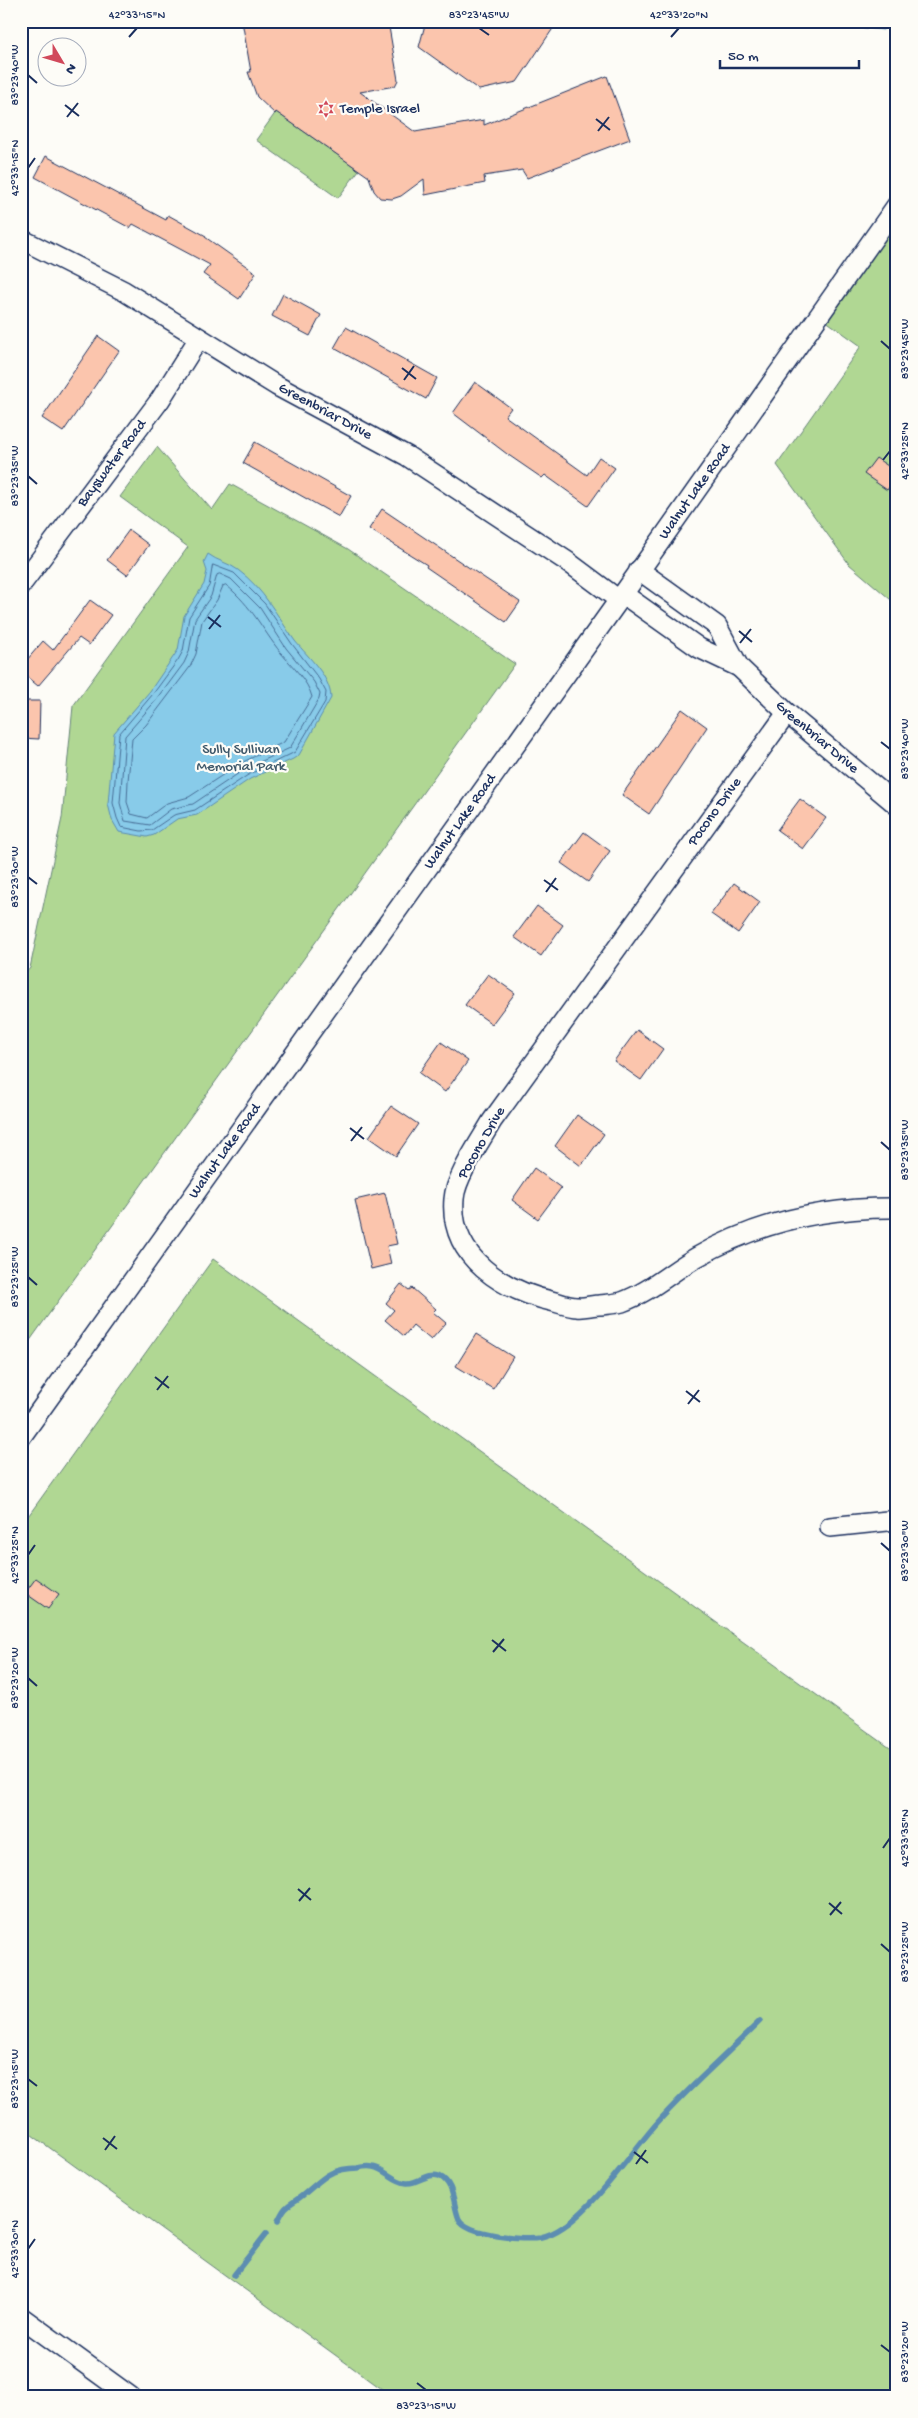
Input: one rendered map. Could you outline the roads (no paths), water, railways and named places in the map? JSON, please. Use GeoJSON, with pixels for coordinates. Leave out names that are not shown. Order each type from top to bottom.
{"type":"FeatureCollection","features":[{"type":"Feature","properties":{"kind":"street","name":"Walnut Lake Road"},"geometry":{"type":"LineString","coordinates":[[21,1437],[621,597],[897,205]]}},
{"type":"Feature","properties":{"kind":"street","name":"Greenbriar Drive"},"geometry":{"type":"LineString","coordinates":[[21,239],[124,291],[277,386],[407,456],[699,648],[739,666]]}},
{"type":"Feature","properties":{"kind":"street","name":"Bayswater Road"},"geometry":{"type":"LineString","coordinates":[[21,585],[160,400],[199,338]]}},
{"type":"Feature","properties":{"kind":"street","name":"Greenbriar Drive"},"geometry":{"type":"LineString","coordinates":[[639,570],[716,626],[739,666],[786,713],[897,805]]}},
{"type":"Feature","properties":{"kind":"street","name":"Pocono Drive"},"geometry":{"type":"LineString","coordinates":[[786,713],[492,1121],[463,1171],[454,1198],[455,1227],[466,1250],[475,1261],[498,1280],[532,1297],[577,1307],[621,1302],[651,1288],[696,1258],[739,1235],[796,1217],[864,1207],[897,1208]]}},
{"type":"Feature","properties":{"kind":"street"},"geometry":{"type":"LineString","coordinates":[[830,1527],[897,1520]]}},
{"type":"Feature","properties":{"kind":"street"},"geometry":{"type":"LineString","coordinates":[[21,2317],[131,2397]]}},
{"type":"Feature","properties":{"kind":"water"},"geometry":{"type":"Polygon","coordinates":[[[839,21],[894,21],[883,30],[857,27],[839,21]]]}},
{"type":"Feature","properties":{"kind":"water"},"geometry":{"type":"Polygon","coordinates":[[[208,554],[238,570],[263,594],[295,641],[323,675],[330,690],[331,698],[299,755],[293,759],[250,779],[197,815],[177,819],[154,835],[147,837],[119,832],[112,820],[108,804],[114,733],[150,691],[178,650],[184,616],[204,584],[207,571],[204,562],[208,554]]]}},
{"type":"Feature","properties":{"kind":"waterway"},"geometry":{"type":"LineString","coordinates":[[278,2221],[288,2205],[333,2172],[369,2167],[382,2170],[407,2183],[435,2175],[439,2176],[444,2179],[451,2189],[459,2219],[464,2224],[484,2233],[533,2238],[557,2231],[573,2220],[589,2205],[670,2109],[760,2021]]}},
{"type":"Feature","properties":{"kind":"waterway"},"geometry":{"type":"LineString","coordinates":[[234,2275],[266,2234]]}},
{"type":"Feature","properties":{"kind":"place","name":"Temple Israel"},"geometry":{"type":"Point","coordinates":[326,109]}},
{"type":"Feature","properties":{"kind":"park label","name":"Sully Sullivan Memorial Park"},"geometry":{"type":"Point","coordinates":[241,758]}}]}
